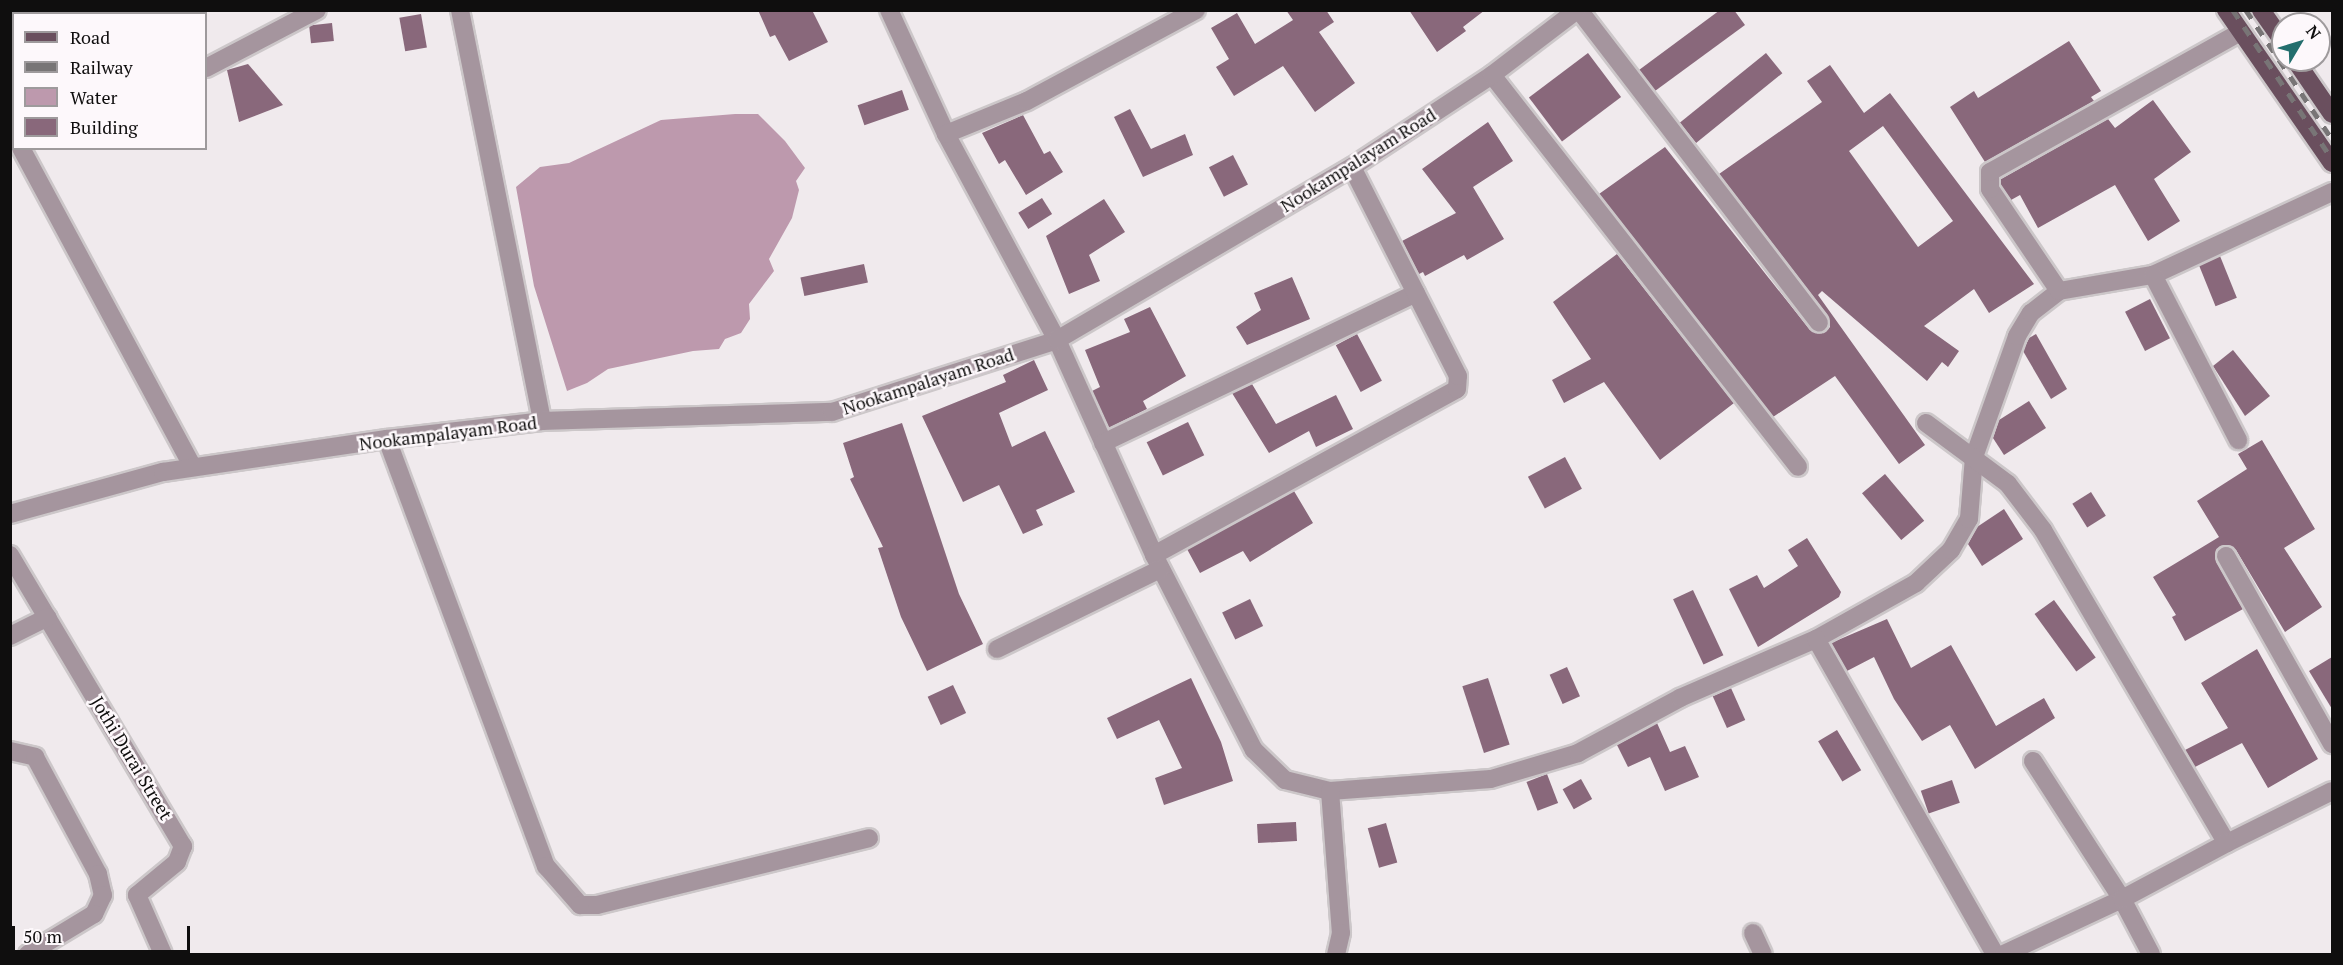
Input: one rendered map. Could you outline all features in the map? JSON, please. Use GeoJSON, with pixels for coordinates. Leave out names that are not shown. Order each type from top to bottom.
{"type":"FeatureCollection","features":[{"type":"Feature","properties":{"kind":"main road"},"geometry":{"type":"LineString","coordinates":[[2226,10],[2332,163]]}},
{"type":"Feature","properties":{"kind":"main road"},"geometry":{"type":"LineString","coordinates":[[2261,10],[2271,25]]}},
{"type":"Feature","properties":{"kind":"main road"},"geometry":{"type":"LineString","coordinates":[[2303,72],[2332,114]]}},
{"type":"Feature","properties":{"kind":"street"},"geometry":{"type":"LineString","coordinates":[[207,67],[317,10]]}},
{"type":"Feature","properties":{"kind":"street"},"geometry":{"type":"LineString","coordinates":[[459,10],[542,421]]}},
{"type":"Feature","properties":{"kind":"street"},"geometry":{"type":"LineString","coordinates":[[889,10],[946,134],[1057,340],[1157,562],[1254,750],[1285,780],[1330,791],[1491,779],[1578,753],[1680,698],[1816,639],[1916,583],[1951,550],[1969,519],[1974,457],[2017,336],[2031,313],[2059,291],[2153,275],[2332,192]]}},
{"type":"Feature","properties":{"kind":"street"},"geometry":{"type":"LineString","coordinates":[[946,134],[1028,101],[1196,10]]}},
{"type":"Feature","properties":{"kind":"street"},"geometry":{"type":"LineString","coordinates":[[1578,10],[1819,322]]}},
{"type":"Feature","properties":{"kind":"street","name":"Nookampalayam Road"},"geometry":{"type":"LineString","coordinates":[[10,514],[193,467],[387,439],[542,421],[832,412],[1057,340],[1352,167],[1492,75],[1578,10]]}},
{"type":"Feature","properties":{"kind":"street"},"geometry":{"type":"LineString","coordinates":[[2059,291],[1990,189],[1990,172],[2241,32]]}},
{"type":"Feature","properties":{"kind":"street"},"geometry":{"type":"LineString","coordinates":[[1492,75],[1798,467]]}},
{"type":"Feature","properties":{"kind":"street"},"geometry":{"type":"LineString","coordinates":[[22,150],[193,467]]}},
{"type":"Feature","properties":{"kind":"street"},"geometry":{"type":"LineString","coordinates":[[997,649],[1157,562],[1457,389],[1458,376],[1352,167]]}},
{"type":"Feature","properties":{"kind":"street"},"geometry":{"type":"LineString","coordinates":[[2153,275],[2238,440]]}},
{"type":"Feature","properties":{"kind":"street"},"geometry":{"type":"LineString","coordinates":[[1103,443],[1416,293]]}},
{"type":"Feature","properties":{"kind":"street"},"geometry":{"type":"LineString","coordinates":[[1926,423],[2008,484],[2043,530],[2227,843]]}},
{"type":"Feature","properties":{"kind":"street"},"geometry":{"type":"LineString","coordinates":[[387,439],[546,866],[580,905],[597,905],[869,838]]}},
{"type":"Feature","properties":{"kind":"street","name":"Jothi Durai Street"},"geometry":{"type":"LineString","coordinates":[[10,555],[183,846],[177,862],[137,895],[163,954]]}},
{"type":"Feature","properties":{"kind":"street"},"geometry":{"type":"LineString","coordinates":[[2226,556],[2332,744]]}},
{"type":"Feature","properties":{"kind":"street"},"geometry":{"type":"LineString","coordinates":[[10,636],[48,617]]}},
{"type":"Feature","properties":{"kind":"street"},"geometry":{"type":"LineString","coordinates":[[1816,639],[1995,954]]}},
{"type":"Feature","properties":{"kind":"street"},"geometry":{"type":"LineString","coordinates":[[10,751],[35,757],[98,874],[104,895],[94,914],[28,954]]}},
{"type":"Feature","properties":{"kind":"street"},"geometry":{"type":"LineString","coordinates":[[2033,760],[2122,899],[2151,954]]}},
{"type":"Feature","properties":{"kind":"street"},"geometry":{"type":"LineString","coordinates":[[1330,791],[1341,933],[1336,954]]}},
{"type":"Feature","properties":{"kind":"street"},"geometry":{"type":"LineString","coordinates":[[2004,954],[2122,899],[2332,791]]}},
{"type":"Feature","properties":{"kind":"street"},"geometry":{"type":"LineString","coordinates":[[1753,933],[1763,954]]}},
{"type":"Feature","properties":{"kind":"water"},"geometry":{"type":"Polygon","coordinates":[[[758,114],[785,141],[805,168],[796,181],[799,190],[792,218],[769,259],[774,271],[749,304],[750,319],[741,333],[725,339],[719,349],[693,351],[608,369],[587,383],[567,391],[534,286],[516,187],[540,167],[569,163],[661,120],[758,114]]]}},
{"type":"Feature","properties":{"kind":"building"},"geometry":{"type":"Polygon","coordinates":[[[758,10],[812,10],[828,42],[789,61],[775,35],[770,37],[758,10]]]}},
{"type":"Feature","properties":{"kind":"building"},"geometry":{"type":"Polygon","coordinates":[[[1286,10],[1326,10],[1334,22],[1319,32],[1355,83],[1315,112],[1283,66],[1234,96],[1216,67],[1229,59],[1211,28],[1237,13],[1255,44],[1293,20],[1286,10]]]}},
{"type":"Feature","properties":{"kind":"building"},"geometry":{"type":"Polygon","coordinates":[[[1409,10],[1485,10],[1463,27],[1466,31],[1437,52],[1409,10]]]}},
{"type":"Feature","properties":{"kind":"building"},"geometry":{"type":"Polygon","coordinates":[[[1720,10],[1734,10],[1745,25],[1655,91],[1639,70],[1720,10]]]}},
{"type":"Feature","properties":{"kind":"building"},"geometry":{"type":"Polygon","coordinates":[[[421,14],[427,47],[405,51],[399,18],[421,14]]]}},
{"type":"Feature","properties":{"kind":"building"},"geometry":{"type":"Polygon","coordinates":[[[332,23],[334,41],[311,43],[309,25],[332,23]]]}},
{"type":"Feature","properties":{"kind":"building"},"geometry":{"type":"Polygon","coordinates":[[[2069,41],[2101,91],[2091,97],[2094,101],[1985,162],[1950,107],[1974,91],[1978,98],[2069,41]]]}},
{"type":"Feature","properties":{"kind":"building"},"geometry":{"type":"Polygon","coordinates":[[[1588,53],[1621,97],[1562,141],[1529,98],[1588,53]]]}},
{"type":"Feature","properties":{"kind":"building"},"geometry":{"type":"Polygon","coordinates":[[[1766,53],[1782,73],[1696,143],[1680,123],[1766,53]]]}},
{"type":"Feature","properties":{"kind":"building"},"geometry":{"type":"Polygon","coordinates":[[[248,64],[283,105],[239,122],[227,70],[248,64]]]}},
{"type":"Feature","properties":{"kind":"building"},"geometry":{"type":"Polygon","coordinates":[[[1830,65],[1864,113],[1890,93],[2034,284],[1989,313],[1974,289],[1924,326],[1959,351],[1948,367],[1942,362],[1927,381],[1822,291],[1818,295],[1925,445],[1899,464],[1835,376],[1773,417],[1599,194],[1665,147],[1810,330],[1825,332],[1830,327],[1828,316],[1719,174],[1822,102],[1807,81],[1830,65]],[[1883,126],[1849,151],[1918,247],[1953,221],[1883,126]]]}},
{"type":"Feature","properties":{"kind":"building"},"geometry":{"type":"Polygon","coordinates":[[[902,90],[909,110],[864,125],[858,105],[902,90]]]}},
{"type":"Feature","properties":{"kind":"building"},"geometry":{"type":"Polygon","coordinates":[[[2153,100],[2191,152],[2154,179],[2180,221],[2148,241],[2115,185],[2038,228],[2020,195],[2011,200],[2001,186],[2001,179],[2108,119],[2115,128],[2153,100]]]}},
{"type":"Feature","properties":{"kind":"building"},"geometry":{"type":"Polygon","coordinates":[[[1130,109],[1151,149],[1185,134],[1193,155],[1143,177],[1114,117],[1130,109]]]}},
{"type":"Feature","properties":{"kind":"building"},"geometry":{"type":"Polygon","coordinates":[[[1023,115],[1044,154],[1050,151],[1063,172],[1026,195],[1005,160],[999,164],[982,133],[1023,115]]]}},
{"type":"Feature","properties":{"kind":"building"},"geometry":{"type":"Polygon","coordinates":[[[1488,122],[1513,161],[1473,187],[1504,239],[1467,260],[1464,255],[1425,276],[1423,272],[1419,274],[1402,241],[1456,213],[1422,169],[1488,122]]]}},
{"type":"Feature","properties":{"kind":"building"},"geometry":{"type":"Polygon","coordinates":[[[1233,155],[1248,184],[1224,197],[1209,167],[1233,155]]]}},
{"type":"Feature","properties":{"kind":"building"},"geometry":{"type":"Polygon","coordinates":[[[1042,198],[1052,214],[1028,229],[1018,213],[1042,198]]]}},
{"type":"Feature","properties":{"kind":"building"},"geometry":{"type":"Polygon","coordinates":[[[1104,199],[1125,232],[1089,255],[1100,281],[1069,294],[1046,236],[1104,199]]]}},
{"type":"Feature","properties":{"kind":"building"},"geometry":{"type":"Polygon","coordinates":[[[1617,254],[1734,403],[1660,460],[1604,382],[1564,403],[1552,380],[1591,359],[1553,302],[1617,254]]]}},
{"type":"Feature","properties":{"kind":"building"},"geometry":{"type":"Polygon","coordinates":[[[2220,256],[2237,298],[2216,306],[2199,265],[2220,256]]]}},
{"type":"Feature","properties":{"kind":"building"},"geometry":{"type":"Polygon","coordinates":[[[864,264],[868,283],[804,296],[800,278],[864,264]]]}},
{"type":"Feature","properties":{"kind":"building"},"geometry":{"type":"Polygon","coordinates":[[[1292,277],[1310,319],[1247,345],[1236,327],[1261,310],[1254,293],[1292,277]]]}},
{"type":"Feature","properties":{"kind":"building"},"geometry":{"type":"Polygon","coordinates":[[[2150,299],[2170,338],[2145,351],[2125,312],[2150,299]]]}},
{"type":"Feature","properties":{"kind":"building"},"geometry":{"type":"Polygon","coordinates":[[[1150,307],[1186,376],[1143,401],[1147,409],[1109,428],[1092,391],[1100,387],[1085,350],[1130,332],[1124,319],[1150,307]]]}},
{"type":"Feature","properties":{"kind":"building"},"geometry":{"type":"Polygon","coordinates":[[[1357,334],[1382,381],[1361,392],[1336,345],[1357,334]]]}},
{"type":"Feature","properties":{"kind":"building"},"geometry":{"type":"Polygon","coordinates":[[[2036,334],[2067,389],[2051,399],[2023,351],[2029,338],[2036,334]]]}},
{"type":"Feature","properties":{"kind":"building"},"geometry":{"type":"Polygon","coordinates":[[[2233,350],[2270,396],[2245,416],[2213,366],[2233,350]]]}},
{"type":"Feature","properties":{"kind":"building"},"geometry":{"type":"Polygon","coordinates":[[[1034,360],[1048,390],[999,413],[1012,447],[1045,431],[1075,492],[1036,510],[1043,525],[1023,534],[999,485],[963,502],[922,416],[1006,382],[1003,375],[1034,360]]]}},
{"type":"Feature","properties":{"kind":"building"},"geometry":{"type":"Polygon","coordinates":[[[1252,384],[1276,424],[1336,395],[1353,429],[1316,447],[1309,431],[1269,453],[1232,393],[1252,384]]]}},
{"type":"Feature","properties":{"kind":"building"},"geometry":{"type":"Polygon","coordinates":[[[2029,401],[2046,428],[2004,455],[1993,438],[1999,420],[2029,401]]]}},
{"type":"Feature","properties":{"kind":"building"},"geometry":{"type":"Polygon","coordinates":[[[1188,422],[1204,455],[1163,475],[1147,442],[1188,422]]]}},
{"type":"Feature","properties":{"kind":"building"},"geometry":{"type":"Polygon","coordinates":[[[902,423],[959,594],[983,644],[927,671],[901,617],[878,548],[883,547],[850,479],[854,477],[843,443],[902,423]]]}},
{"type":"Feature","properties":{"kind":"building"},"geometry":{"type":"Polygon","coordinates":[[[2262,440],[2315,529],[2284,548],[2322,607],[2285,632],[2236,550],[2226,545],[2217,550],[2216,561],[2243,609],[2185,641],[2172,617],[2176,615],[2153,577],[2219,537],[2197,501],[2247,469],[2238,454],[2262,440]]]}},
{"type":"Feature","properties":{"kind":"building"},"geometry":{"type":"Polygon","coordinates":[[[1565,457],[1582,489],[1545,509],[1528,477],[1565,457]]]}},
{"type":"Feature","properties":{"kind":"building"},"geometry":{"type":"Polygon","coordinates":[[[1885,474],[1924,521],[1901,540],[1862,493],[1885,474]]]}},
{"type":"Feature","properties":{"kind":"building"},"geometry":{"type":"Polygon","coordinates":[[[1294,491],[1313,523],[1250,562],[1243,551],[1200,573],[1187,549],[1294,491]]]}},
{"type":"Feature","properties":{"kind":"building"},"geometry":{"type":"Polygon","coordinates":[[[2091,492],[2106,516],[2087,527],[2072,504],[2091,492]]]}},
{"type":"Feature","properties":{"kind":"building"},"geometry":{"type":"Polygon","coordinates":[[[2004,509],[2023,539],[1982,566],[1968,544],[1977,527],[2004,509]]]}},
{"type":"Feature","properties":{"kind":"building"},"geometry":{"type":"Polygon","coordinates":[[[1807,538],[1841,592],[1839,597],[1758,647],[1729,589],[1757,575],[1764,588],[1798,566],[1788,550],[1807,538]]]}},
{"type":"Feature","properties":{"kind":"building"},"geometry":{"type":"Polygon","coordinates":[[[1693,590],[1723,655],[1703,665],[1673,599],[1693,590]]]}},
{"type":"Feature","properties":{"kind":"building"},"geometry":{"type":"Polygon","coordinates":[[[1250,599],[1263,626],[1235,640],[1222,613],[1250,599]]]}},
{"type":"Feature","properties":{"kind":"building"},"geometry":{"type":"Polygon","coordinates":[[[2054,600],[2096,657],[2076,672],[2035,614],[2054,600]]]}},
{"type":"Feature","properties":{"kind":"building"},"geometry":{"type":"Polygon","coordinates":[[[1887,619],[1911,668],[1951,645],[1996,726],[2044,698],[2055,718],[1975,769],[1950,725],[1922,741],[1894,699],[1874,657],[1847,671],[1831,643],[1887,619]]]}},
{"type":"Feature","properties":{"kind":"building"},"geometry":{"type":"Polygon","coordinates":[[[2257,649],[2318,759],[2268,788],[2242,743],[2195,767],[2185,750],[2228,728],[2201,683],[2257,649]]]}},
{"type":"Feature","properties":{"kind":"building"},"geometry":{"type":"Polygon","coordinates":[[[2332,657],[2332,709],[2309,671],[2332,657]]]}},
{"type":"Feature","properties":{"kind":"building"},"geometry":{"type":"Polygon","coordinates":[[[1567,667],[1580,696],[1563,704],[1550,675],[1567,667]]]}},
{"type":"Feature","properties":{"kind":"building"},"geometry":{"type":"Polygon","coordinates":[[[1191,678],[1221,742],[1233,781],[1164,805],[1155,778],[1182,768],[1159,720],[1117,739],[1107,718],[1191,678]]]}},
{"type":"Feature","properties":{"kind":"building"},"geometry":{"type":"Polygon","coordinates":[[[1488,678],[1510,745],[1484,753],[1462,686],[1488,678]]]}},
{"type":"Feature","properties":{"kind":"building"},"geometry":{"type":"Polygon","coordinates":[[[953,685],[966,713],[941,725],[928,697],[953,685]]]}},
{"type":"Feature","properties":{"kind":"building"},"geometry":{"type":"Polygon","coordinates":[[[1731,688],[1745,720],[1727,728],[1713,696],[1731,688]]]}},
{"type":"Feature","properties":{"kind":"building"},"geometry":{"type":"Polygon","coordinates":[[[1657,723],[1670,752],[1685,746],[1699,777],[1665,791],[1650,757],[1628,767],[1617,745],[1657,723]]]}},
{"type":"Feature","properties":{"kind":"building"},"geometry":{"type":"Polygon","coordinates":[[[1837,730],[1861,770],[1842,782],[1818,741],[1837,730]]]}},
{"type":"Feature","properties":{"kind":"building"},"geometry":{"type":"Polygon","coordinates":[[[1547,774],[1558,803],[1538,811],[1526,782],[1547,774]]]}},
{"type":"Feature","properties":{"kind":"building"},"geometry":{"type":"Polygon","coordinates":[[[1581,779],[1592,799],[1574,809],[1563,789],[1581,779]]]}},
{"type":"Feature","properties":{"kind":"building"},"geometry":{"type":"Polygon","coordinates":[[[1952,780],[1960,803],[1929,813],[1921,791],[1952,780]]]}},
{"type":"Feature","properties":{"kind":"building"},"geometry":{"type":"Polygon","coordinates":[[[1296,822],[1297,841],[1258,843],[1257,824],[1296,822]]]}},
{"type":"Feature","properties":{"kind":"building"},"geometry":{"type":"Polygon","coordinates":[[[1386,823],[1397,862],[1379,868],[1368,828],[1386,823]]]}},
{"type":"Feature","properties":{"kind":"railway"},"geometry":{"type":"LineString","coordinates":[[2233,10],[2332,159]]}},
{"type":"Feature","properties":{"kind":"railway"},"geometry":{"type":"LineString","coordinates":[[2246,10],[2332,139]]}}]}
